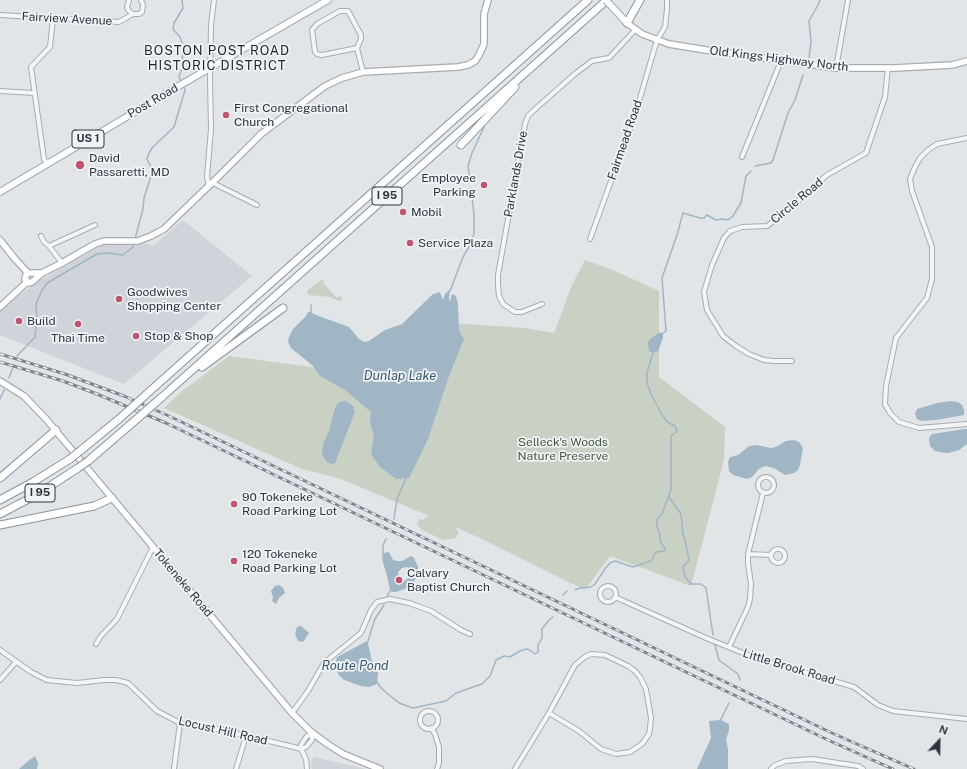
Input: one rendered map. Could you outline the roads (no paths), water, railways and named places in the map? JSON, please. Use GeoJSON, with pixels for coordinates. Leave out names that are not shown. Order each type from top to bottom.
{"type":"FeatureCollection","features":[{"type":"Feature","properties":{"kind":"highway","name":"I 95"},"geometry":{"type":"LineString","coordinates":[[0,500],[70,459],[118,419],[588,0]]}},
{"type":"Feature","properties":{"kind":"highway","name":"I 95"},"geometry":{"type":"LineString","coordinates":[[0,514],[38,494],[88,461],[164,395],[606,0]]}},
{"type":"Feature","properties":{"kind":"highway"},"geometry":{"type":"LineString","coordinates":[[627,23],[640,0]]}},
{"type":"Feature","properties":{"kind":"highway"},"geometry":{"type":"LineString","coordinates":[[461,145],[492,110],[567,35]]}},
{"type":"Feature","properties":{"kind":"highway"},"geometry":{"type":"LineString","coordinates":[[164,395],[283,308]]}},
{"type":"Feature","properties":{"kind":"highway"},"geometry":{"type":"LineString","coordinates":[[0,478],[56,430]]}},
{"type":"Feature","properties":{"kind":"highway"},"geometry":{"type":"LineString","coordinates":[[0,525],[94,506],[112,498]]}},
{"type":"Feature","properties":{"kind":"main road","name":"Post Road"},"geometry":{"type":"LineString","coordinates":[[0,192],[176,87],[328,0]]}},
{"type":"Feature","properties":{"kind":"main road"},"geometry":{"type":"LineString","coordinates":[[0,307],[27,282],[32,282],[42,273],[95,244],[104,241],[138,241],[164,229],[211,185],[261,134],[325,86],[342,78],[363,72],[458,67],[468,65],[475,61],[484,44],[484,14],[488,0]]}},
{"type":"Feature","properties":{"kind":"main road","name":"Old Kings Highway North"},"geometry":{"type":"LineString","coordinates":[[606,0],[635,30],[657,40],[682,46],[836,68],[888,68],[952,65],[967,61]]}},
{"type":"Feature","properties":{"kind":"main road"},"geometry":{"type":"LineString","coordinates":[[0,240],[15,259],[30,273],[35,275],[35,279]]}},
{"type":"Feature","properties":{"kind":"main road"},"geometry":{"type":"LineString","coordinates":[[27,282],[25,278],[30,273],[42,273]]}},
{"type":"Feature","properties":{"kind":"main road","name":"Tokeneke Road"},"geometry":{"type":"LineString","coordinates":[[0,381],[27,399],[56,430],[292,713],[313,734],[344,754],[380,769]]}},
{"type":"Feature","properties":{"kind":"street","name":"Fairview Avenue"},"geometry":{"type":"LineString","coordinates":[[0,15],[119,22],[133,14],[127,7],[129,0]]}},
{"type":"Feature","properties":{"kind":"street"},"geometry":{"type":"LineString","coordinates":[[133,14],[139,14],[143,9],[141,0]]}},
{"type":"Feature","properties":{"kind":"street"},"geometry":{"type":"LineString","coordinates":[[214,0],[211,25],[210,68],[212,123],[207,177],[211,185],[249,200],[257,205]]}},
{"type":"Feature","properties":{"kind":"street","name":"Fairmead Road"},"geometry":{"type":"LineString","coordinates":[[590,239],[635,115],[657,40],[666,23],[668,9],[667,0]]}},
{"type":"Feature","properties":{"kind":"street"},"geometry":{"type":"LineString","coordinates":[[836,68],[848,0]]}},
{"type":"Feature","properties":{"kind":"street"},"geometry":{"type":"LineString","coordinates":[[357,48],[322,56],[317,54],[315,52],[312,30],[317,24],[340,11],[348,11],[361,35],[357,48],[363,72]]}},
{"type":"Feature","properties":{"kind":"street"},"geometry":{"type":"LineString","coordinates":[[47,164],[44,159],[31,67],[50,47],[53,18]]}},
{"type":"Feature","properties":{"kind":"street","name":"Parklands Drive"},"geometry":{"type":"LineString","coordinates":[[542,304],[522,312],[515,312],[503,304],[499,296],[498,286],[498,275],[525,124],[528,116],[533,111],[576,73],[592,61],[610,58],[635,30]]}},
{"type":"Feature","properties":{"kind":"street"},"geometry":{"type":"LineString","coordinates":[[742,157],[781,61]]}},
{"type":"Feature","properties":{"kind":"street","name":"Circle Road"},"geometry":{"type":"LineString","coordinates":[[792,361],[764,360],[749,354],[723,336],[706,310],[704,292],[712,265],[724,238],[730,231],[742,227],[767,226],[827,176],[866,153],[885,97],[888,68]]}},
{"type":"Feature","properties":{"kind":"street"},"geometry":{"type":"LineString","coordinates":[[0,90],[34,93]]}},
{"type":"Feature","properties":{"kind":"street"},"geometry":{"type":"LineString","coordinates":[[967,138],[937,144],[928,150],[920,158],[910,179],[912,191],[932,248],[932,280],[927,298],[896,338],[886,386],[885,404],[890,413],[899,422],[919,428],[967,424]]}},
{"type":"Feature","properties":{"kind":"street"},"geometry":{"type":"LineString","coordinates":[[48,246],[95,225]]}},
{"type":"Feature","properties":{"kind":"street"},"geometry":{"type":"LineString","coordinates":[[41,236],[44,242],[62,263]]}},
{"type":"Feature","properties":{"kind":"street"},"geometry":{"type":"LineString","coordinates":[[769,477],[773,482],[774,488],[769,493],[763,493],[758,488],[758,482],[762,478],[769,477]]}},
{"type":"Feature","properties":{"kind":"street"},"geometry":{"type":"LineString","coordinates":[[729,647],[748,607],[750,599],[751,584],[748,554],[763,493]]}},
{"type":"Feature","properties":{"kind":"street"},"geometry":{"type":"LineString","coordinates":[[96,644],[101,636],[117,619],[153,547]]}},
{"type":"Feature","properties":{"kind":"street"},"geometry":{"type":"LineString","coordinates":[[748,554],[771,555]]}},
{"type":"Feature","properties":{"kind":"street","name":"Little Brook Road"},"geometry":{"type":"LineString","coordinates":[[610,586],[615,590],[615,597],[611,601],[606,602],[601,598],[600,592],[604,587],[610,586]]}},
{"type":"Feature","properties":{"kind":"street","name":"Little Brook Road"},"geometry":{"type":"LineString","coordinates":[[615,597],[753,657],[854,687],[878,705],[893,711],[967,719]]}},
{"type":"Feature","properties":{"kind":"street"},"geometry":{"type":"LineString","coordinates":[[292,713],[308,691],[324,663],[361,633],[371,610],[377,602],[390,599],[409,603],[431,611],[470,634]]}},
{"type":"Feature","properties":{"kind":"street","name":"Locust Hill Road"},"geometry":{"type":"LineString","coordinates":[[0,650],[31,672],[47,680],[77,683],[116,680],[128,683],[157,711],[180,723],[246,736],[301,750]]}},
{"type":"Feature","properties":{"kind":"street"},"geometry":{"type":"LineString","coordinates":[[515,769],[549,713],[575,665],[586,656],[599,654],[628,666],[635,671],[646,689],[650,705],[651,718],[650,728],[646,740],[637,748],[623,754],[616,754],[601,749],[579,731],[549,713]]}},
{"type":"Feature","properties":{"kind":"street"},"geometry":{"type":"LineString","coordinates":[[0,680],[16,662]]}},
{"type":"Feature","properties":{"kind":"street"},"geometry":{"type":"LineString","coordinates":[[431,728],[436,724],[437,717],[433,712],[426,711],[421,716],[420,722],[424,727],[431,728],[440,747],[437,769]]}},
{"type":"Feature","properties":{"kind":"street"},"geometry":{"type":"LineString","coordinates":[[174,769],[180,723]]}},
{"type":"Feature","properties":{"kind":"street"},"geometry":{"type":"LineString","coordinates":[[307,769],[306,759],[301,750],[301,743],[307,736],[313,734]]}},
{"type":"Feature","properties":{"kind":"street"},"geometry":{"type":"LineString","coordinates":[[236,769],[246,736]]}},
{"type":"Feature","properties":{"kind":"street"},"geometry":{"type":"LineString","coordinates":[[771,769],[775,765],[786,761],[812,759],[858,766],[864,769]]}},
{"type":"Feature","properties":{"kind":"street"},"geometry":{"type":"LineString","coordinates":[[238,763],[242,769]]}},
{"type":"Feature","properties":{"kind":"water","name":"Dunlap Lake"},"geometry":{"type":"Polygon","coordinates":[[[450,289],[450,301],[452,294],[456,296],[458,304],[459,330],[464,339],[449,376],[428,439],[409,478],[396,479],[379,466],[371,454],[374,436],[370,423],[371,412],[345,390],[320,376],[313,366],[291,348],[288,342],[289,337],[293,329],[308,312],[310,312],[349,327],[359,339],[365,342],[369,341],[385,330],[402,324],[433,294],[440,292],[443,300],[445,294],[450,289]]]}},
{"type":"Feature","properties":{"kind":"water"},"geometry":{"type":"Polygon","coordinates":[[[660,332],[663,334],[663,338],[658,351],[654,353],[649,351],[648,343],[650,339],[660,332]]]}},
{"type":"Feature","properties":{"kind":"water"},"geometry":{"type":"Polygon","coordinates":[[[342,401],[346,401],[353,406],[355,412],[335,463],[332,464],[327,462],[322,455],[323,444],[329,431],[337,404],[342,401]]]}},
{"type":"Feature","properties":{"kind":"water"},"geometry":{"type":"Polygon","coordinates":[[[951,401],[958,402],[962,405],[964,415],[936,420],[921,421],[917,419],[915,414],[917,409],[937,403],[951,401]]]}},
{"type":"Feature","properties":{"kind":"water"},"geometry":{"type":"Polygon","coordinates":[[[967,429],[967,444],[959,450],[945,453],[935,451],[930,446],[929,438],[932,434],[967,429]]]}},
{"type":"Feature","properties":{"kind":"water"},"geometry":{"type":"Polygon","coordinates":[[[794,440],[799,442],[803,448],[800,465],[798,470],[794,473],[785,475],[774,468],[765,466],[759,469],[752,477],[747,479],[733,475],[729,471],[728,462],[730,457],[738,455],[749,446],[756,445],[771,448],[776,447],[786,441],[794,440]]]}},
{"type":"Feature","properties":{"kind":"water"},"geometry":{"type":"Polygon","coordinates":[[[389,552],[393,560],[397,561],[402,561],[411,556],[414,558],[418,567],[418,574],[413,583],[407,588],[396,592],[392,592],[390,590],[382,559],[384,553],[389,552]],[[407,567],[402,568],[398,572],[400,582],[403,582],[412,575],[412,572],[407,567]]]}},
{"type":"Feature","properties":{"kind":"water"},"geometry":{"type":"Polygon","coordinates":[[[279,585],[283,588],[285,593],[279,598],[276,604],[272,601],[273,597],[271,591],[275,586],[279,585]]]}},
{"type":"Feature","properties":{"kind":"water"},"geometry":{"type":"Polygon","coordinates":[[[301,626],[309,633],[303,642],[298,641],[295,634],[297,627],[301,626]]]}},
{"type":"Feature","properties":{"kind":"water","name":"Route Pond"},"geometry":{"type":"Polygon","coordinates":[[[369,640],[368,643],[371,658],[378,673],[377,684],[369,687],[344,680],[338,674],[335,665],[337,657],[369,640]]]}},
{"type":"Feature","properties":{"kind":"water"},"geometry":{"type":"Polygon","coordinates":[[[721,720],[729,724],[729,731],[726,739],[728,749],[728,769],[697,769],[711,738],[709,721],[721,720]]]}},
{"type":"Feature","properties":{"kind":"water"},"geometry":{"type":"Polygon","coordinates":[[[35,756],[38,763],[37,769],[19,769],[28,761],[35,756]]]}},
{"type":"Feature","properties":{"kind":"waterway"},"geometry":{"type":"LineString","coordinates":[[181,82],[179,76],[182,69],[183,46],[180,37],[173,29],[174,23],[183,8],[182,0]]}},
{"type":"Feature","properties":{"kind":"waterway"},"geometry":{"type":"LineString","coordinates":[[809,58],[811,42],[809,21],[820,0]]}},
{"type":"Feature","properties":{"kind":"waterway"},"geometry":{"type":"LineString","coordinates":[[755,166],[771,163],[773,160],[788,113],[795,100],[803,75]]}},
{"type":"Feature","properties":{"kind":"waterway"},"geometry":{"type":"LineString","coordinates":[[135,239],[143,209],[144,198],[152,173],[147,159],[152,148],[174,127],[185,90],[183,85]]}},
{"type":"Feature","properties":{"kind":"waterway"},"geometry":{"type":"LineString","coordinates":[[470,180],[468,166],[472,153],[484,127]]}},
{"type":"Feature","properties":{"kind":"waterway"},"geometry":{"type":"LineString","coordinates":[[662,334],[666,331],[662,278],[683,213],[700,218],[704,218],[707,215],[716,220],[728,220],[733,216],[741,203],[746,176],[751,171]]}},
{"type":"Feature","properties":{"kind":"waterway"},"geometry":{"type":"LineString","coordinates":[[450,291],[463,257],[474,234],[474,215],[471,188]]}},
{"type":"Feature","properties":{"kind":"waterway"},"geometry":{"type":"LineString","coordinates":[[17,356],[35,337],[37,320],[36,304],[47,283],[97,254],[107,253],[123,255],[133,247],[134,243]]}},
{"type":"Feature","properties":{"kind":"waterway"},"geometry":{"type":"LineString","coordinates":[[311,305],[311,313]]}},
{"type":"Feature","properties":{"kind":"waterway"},"geometry":{"type":"LineString","coordinates":[[575,590],[591,587],[595,584],[610,563],[615,561],[633,567],[651,561],[656,552],[664,551],[665,549],[660,541],[657,519],[662,514],[671,490],[671,436],[677,431],[675,426],[667,422],[661,413],[647,383],[647,373],[653,352]]}},
{"type":"Feature","properties":{"kind":"waterway"},"geometry":{"type":"LineString","coordinates":[[9,378],[13,367]]}},
{"type":"Feature","properties":{"kind":"waterway"},"geometry":{"type":"LineString","coordinates":[[0,399],[4,390]]}},
{"type":"Feature","properties":{"kind":"waterway"},"geometry":{"type":"LineString","coordinates":[[394,519],[397,499],[406,478]]}},
{"type":"Feature","properties":{"kind":"waterway"},"geometry":{"type":"LineString","coordinates":[[669,497],[681,514],[683,535],[689,560],[683,567],[685,577],[691,584],[701,584],[706,588],[713,635]]}},
{"type":"Feature","properties":{"kind":"waterway"},"geometry":{"type":"LineString","coordinates":[[383,556],[383,545],[386,539]]}},
{"type":"Feature","properties":{"kind":"waterway"},"geometry":{"type":"LineString","coordinates":[[387,596],[391,589]]}},
{"type":"Feature","properties":{"kind":"waterway"},"geometry":{"type":"LineString","coordinates":[[563,595],[567,591]]}},
{"type":"Feature","properties":{"kind":"waterway"},"geometry":{"type":"LineString","coordinates":[[368,641],[375,619],[384,605]]}},
{"type":"Feature","properties":{"kind":"waterway"},"geometry":{"type":"LineString","coordinates":[[376,681],[382,689],[399,703],[413,708],[446,701],[456,693],[482,684],[490,676],[496,660],[504,656],[510,657],[522,650],[528,649],[535,654],[538,652],[538,645],[542,638],[542,629],[553,617]]}},
{"type":"Feature","properties":{"kind":"waterway"},"geometry":{"type":"LineString","coordinates":[[715,645],[719,660],[738,674],[740,680]]}},
{"type":"Feature","properties":{"kind":"waterway"},"geometry":{"type":"LineString","coordinates":[[720,721],[729,703]]}},
{"type":"Feature","properties":{"kind":"railway"},"geometry":{"type":"LineString","coordinates":[[0,354],[65,374],[124,396],[169,416],[832,733],[914,769]]}},
{"type":"Feature","properties":{"kind":"railway"},"geometry":{"type":"LineString","coordinates":[[0,362],[63,381],[166,423],[828,740],[893,769]]}},
{"type":"Feature","properties":{"kind":"place","name":"First Congregational Church"},"geometry":{"type":"Point","coordinates":[226,115]}},
{"type":"Feature","properties":{"kind":"place","name":"David Passaretti, MD"},"geometry":{"type":"Point","coordinates":[80,165]}},
{"type":"Feature","properties":{"kind":"place","name":"Employee Parking"},"geometry":{"type":"Point","coordinates":[484,185]}},
{"type":"Feature","properties":{"kind":"place","name":"Mobil"},"geometry":{"type":"Point","coordinates":[403,212]}},
{"type":"Feature","properties":{"kind":"place","name":"Service Plaza"},"geometry":{"type":"Point","coordinates":[410,243]}},
{"type":"Feature","properties":{"kind":"place","name":"Goodwives Shopping Center"},"geometry":{"type":"Point","coordinates":[119,299]}},
{"type":"Feature","properties":{"kind":"place","name":"Build"},"geometry":{"type":"Point","coordinates":[19,321]}},
{"type":"Feature","properties":{"kind":"place","name":"Thai Time"},"geometry":{"type":"Point","coordinates":[78,324]}},
{"type":"Feature","properties":{"kind":"place","name":"Stop & Shop"},"geometry":{"type":"Point","coordinates":[136,336]}},
{"type":"Feature","properties":{"kind":"place","name":"90 Tokeneke Road Parking Lot"},"geometry":{"type":"Point","coordinates":[234,504]}},
{"type":"Feature","properties":{"kind":"place","name":"120 Tokeneke Road Parking Lot"},"geometry":{"type":"Point","coordinates":[234,561]}},
{"type":"Feature","properties":{"kind":"place","name":"Calvary Baptist Church"},"geometry":{"type":"Point","coordinates":[399,580]}},
{"type":"Feature","properties":{"kind":"district","name":"BOSTON POST ROAD HISTORIC DISTRICT"},"geometry":{"type":"Point","coordinates":[217,58]}},
{"type":"Feature","properties":{"kind":"park label","name":"Selleck's Woods Nature Preserve"},"geometry":{"type":"Point","coordinates":[563,449]}}]}
